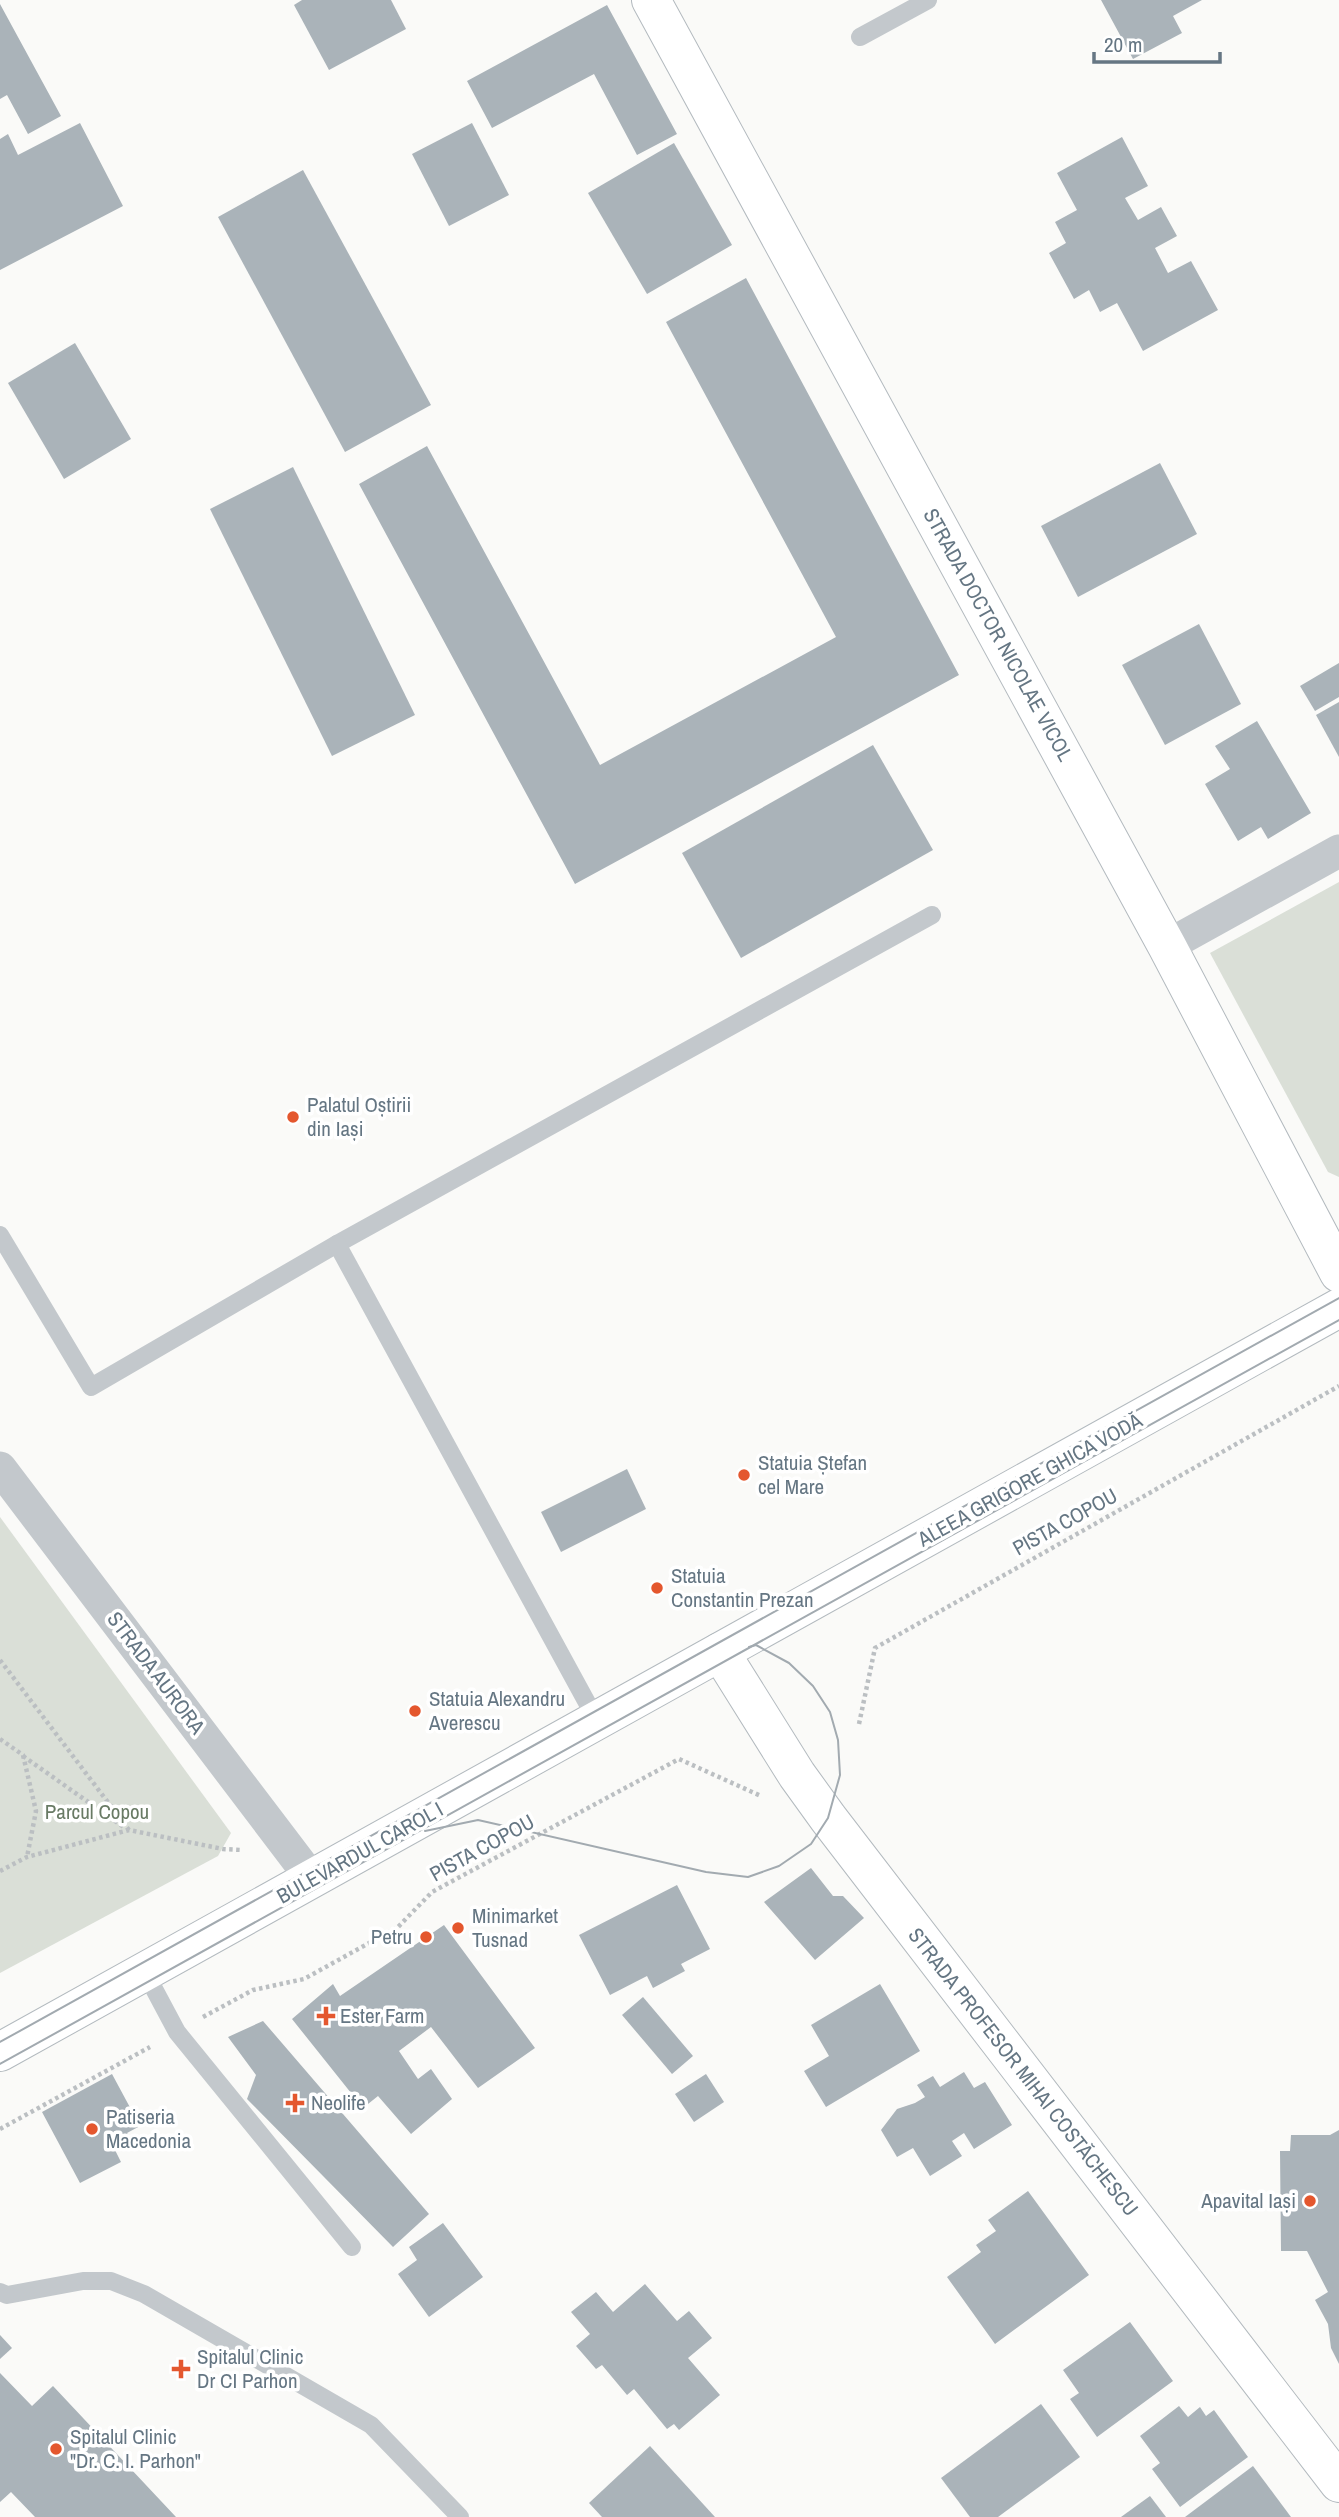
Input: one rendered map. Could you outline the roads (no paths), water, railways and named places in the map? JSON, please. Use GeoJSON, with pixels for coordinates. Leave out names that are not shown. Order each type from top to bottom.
{"type":"FeatureCollection","features":[{"type":"Feature","properties":{"kind":"street","name":"STRADA DOCTOR NICOLAE VICOL"},"geometry":{"type":"LineString","coordinates":[[651,0],[1167,946],[1339,1273]]}},
{"type":"Feature","properties":{"kind":"street"},"geometry":{"type":"LineString","coordinates":[[1167,946],[1339,851]]}},
{"type":"Feature","properties":{"kind":"street","name":"ALEEA GRIGORE GHICA VODĂ"},"geometry":{"type":"LineString","coordinates":[[720,1653],[1339,1308]]}},
{"type":"Feature","properties":{"kind":"street","name":"STRADA AURORA"},"geometry":{"type":"LineString","coordinates":[[0,1468],[312,1879]]}},
{"type":"Feature","properties":{"kind":"street","name":"BULEVARDUL CAROL I"},"geometry":{"type":"LineString","coordinates":[[0,2052],[720,1653]]}},
{"type":"Feature","properties":{"kind":"street","name":"STRADA PROFESOR MIHAI COSTĂCHESCU"},"geometry":{"type":"LineString","coordinates":[[720,1653],[797,1775],[828,1818],[1339,2483]]}},
{"type":"Feature","properties":{"kind":"lane"},"geometry":{"type":"LineString","coordinates":[[860,37],[928,0]]}},
{"type":"Feature","properties":{"kind":"lane"},"geometry":{"type":"LineString","coordinates":[[0,1236],[91,1387],[337,1244],[932,915]]}},
{"type":"Feature","properties":{"kind":"lane"},"geometry":{"type":"LineString","coordinates":[[337,1244],[597,1721]]}},
{"type":"Feature","properties":{"kind":"lane"},"geometry":{"type":"LineString","coordinates":[[145,1972],[177,2032],[352,2247]]}},
{"type":"Feature","properties":{"kind":"lane"},"geometry":{"type":"LineString","coordinates":[[0,2292],[7,2295],[83,2281],[111,2281],[144,2294],[371,2425],[460,2517]]}},
{"type":"Feature","properties":{"kind":"tram line"},"geometry":{"type":"LineString","coordinates":[[0,2042],[1339,1298]]}},
{"type":"Feature","properties":{"kind":"tram line"},"geometry":{"type":"LineString","coordinates":[[0,2064],[1339,1320]]}},
{"type":"Feature","properties":{"kind":"tram line"},"geometry":{"type":"LineString","coordinates":[[425,1831],[478,1820],[706,1872],[748,1877],[779,1866],[811,1844],[828,1818],[840,1775],[838,1740],[830,1712],[813,1686],[789,1663],[756,1645],[749,1647]]}},
{"type":"Feature","properties":{"kind":"place","name":"Palatul Oștirii din Iași"},"geometry":{"type":"Point","coordinates":[293,1117]}},
{"type":"Feature","properties":{"kind":"place","name":"Statuia Ștefan cel Mare"},"geometry":{"type":"Point","coordinates":[744,1475]}},
{"type":"Feature","properties":{"kind":"place","name":"Statuia Constantin Prezan"},"geometry":{"type":"Point","coordinates":[657,1588]}},
{"type":"Feature","properties":{"kind":"place","name":"Statuia Alexandru Averescu"},"geometry":{"type":"Point","coordinates":[415,1711]}},
{"type":"Feature","properties":{"kind":"place","name":"Minimarket Tusnad"},"geometry":{"type":"Point","coordinates":[458,1928]}},
{"type":"Feature","properties":{"kind":"place","name":"Petru"},"geometry":{"type":"Point","coordinates":[426,1937]}},
{"type":"Feature","properties":{"kind":"place","name":"Ester Farm"},"geometry":{"type":"Point","coordinates":[326,2016]}},
{"type":"Feature","properties":{"kind":"place","name":"Neolife"},"geometry":{"type":"Point","coordinates":[295,2103]}},
{"type":"Feature","properties":{"kind":"place","name":"Patiseria Macedonia"},"geometry":{"type":"Point","coordinates":[92,2129]}},
{"type":"Feature","properties":{"kind":"place","name":"Apavital Iași"},"geometry":{"type":"Point","coordinates":[1310,2201]}},
{"type":"Feature","properties":{"kind":"place","name":"Spitalul Clinic Dr CI Parhon"},"geometry":{"type":"Point","coordinates":[181,2369]}},
{"type":"Feature","properties":{"kind":"place","name":"Spitalul Clinic \"Dr. C. I. Parhon\""},"geometry":{"type":"Point","coordinates":[56,2449]}},
{"type":"Feature","properties":{"kind":"park label","name":"Parcul Copou"},"geometry":{"type":"Point","coordinates":[97,1812]}}]}
